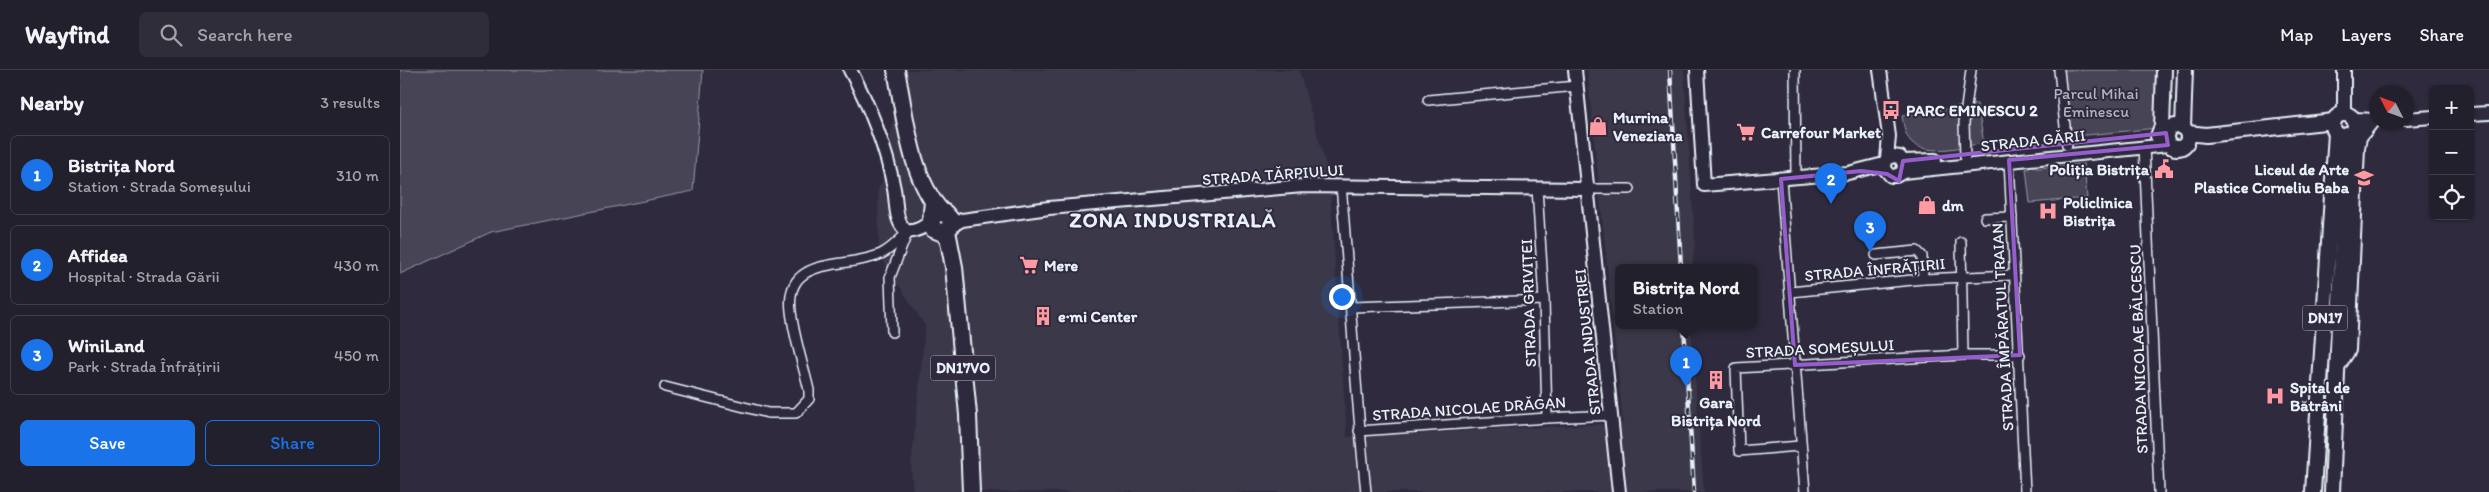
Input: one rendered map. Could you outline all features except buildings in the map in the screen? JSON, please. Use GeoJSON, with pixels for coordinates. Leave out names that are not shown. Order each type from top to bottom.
{"type":"FeatureCollection","features":[{"type":"Feature","properties":{"kind":"highway","name":"DN17VO"},"geometry":{"type":"LineString","coordinates":[[896,70],[911,143],[920,174],[936,225],[954,267],[968,415],[971,492]]}},
{"type":"Feature","properties":{"kind":"main road"},"geometry":{"type":"LineString","coordinates":[[2164,70],[2162,126],[2174,134]]}},
{"type":"Feature","properties":{"kind":"main road"},"geometry":{"type":"LineString","coordinates":[[2172,70],[2174,134]]}},
{"type":"Feature","properties":{"kind":"main road"},"geometry":{"type":"LineString","coordinates":[[2174,134],[2185,70]]}},
{"type":"Feature","properties":{"kind":"main road","name":"STRADA GĂRII"},"geometry":{"type":"LineString","coordinates":[[2301,126],[2316,129],[2343,128]]}},
{"type":"Feature","properties":{"kind":"main road","name":"STRADA GĂRII"},"geometry":{"type":"LineString","coordinates":[[2174,134],[2206,135],[2301,126],[2343,128]]}},
{"type":"Feature","properties":{"kind":"main road"},"geometry":{"type":"LineString","coordinates":[[2338,366],[2348,350],[2357,148],[2359,137],[2369,126]]}},
{"type":"Feature","properties":{"kind":"main road","name":"DN17"},"geometry":{"type":"LineString","coordinates":[[2332,492],[2338,366],[2343,128]]}},
{"type":"Feature","properties":{"kind":"main road","name":"DN17"},"geometry":{"type":"LineString","coordinates":[[2313,492],[2343,128]]}},
{"type":"Feature","properties":{"kind":"street"},"geometry":{"type":"LineString","coordinates":[[850,70],[867,103],[881,145],[894,188],[899,222],[936,225]]}},
{"type":"Feature","properties":{"kind":"street","name":"STRADA INDUSTRIEI"},"geometry":{"type":"LineString","coordinates":[[1576,70],[1586,189],[1619,492]]}},
{"type":"Feature","properties":{"kind":"street","name":"STRADA GĂRII"},"geometry":{"type":"LineString","coordinates":[[1697,70],[1704,185],[1861,171],[1893,164],[2174,134]]}},
{"type":"Feature","properties":{"kind":"street"},"geometry":{"type":"LineString","coordinates":[[1795,70],[1796,178]]}},
{"type":"Feature","properties":{"kind":"street"},"geometry":{"type":"LineString","coordinates":[[1880,70],[1893,164]]}},
{"type":"Feature","properties":{"kind":"street"},"geometry":{"type":"LineString","coordinates":[[1966,157],[1964,123],[1971,70]]}},
{"type":"Feature","properties":{"kind":"street"},"geometry":{"type":"LineString","coordinates":[[2059,70],[2066,145]]}},
{"type":"Feature","properties":{"kind":"street"},"geometry":{"type":"LineString","coordinates":[[2344,70],[2343,128],[2369,122]]}},
{"type":"Feature","properties":{"kind":"street"},"geometry":{"type":"LineString","coordinates":[[1428,100],[1577,86]]}},
{"type":"Feature","properties":{"kind":"street"},"geometry":{"type":"LineString","coordinates":[[2474,114],[2489,113]]}},
{"type":"Feature","properties":{"kind":"street"},"geometry":{"type":"LineString","coordinates":[[2414,118],[2429,117]]}},
{"type":"Feature","properties":{"kind":"street","name":"STRADA GĂRII"},"geometry":{"type":"LineString","coordinates":[[1893,164],[2009,160],[2144,146],[2174,134]]}},
{"type":"Feature","properties":{"kind":"street","name":"STRADA NICOLAE BĂLCESCU"},"geometry":{"type":"LineString","coordinates":[[2144,146],[2159,492]]}},
{"type":"Feature","properties":{"kind":"street","name":"STRADA ÎMPĂRATUL TRAIAN"},"geometry":{"type":"LineString","coordinates":[[2009,160],[2020,355],[2025,492]]}},
{"type":"Feature","properties":{"kind":"street"},"geometry":{"type":"LineString","coordinates":[[1781,179],[1805,492]]}},
{"type":"Feature","properties":{"kind":"street"},"geometry":{"type":"LineString","coordinates":[[1341,185],[1352,307],[1359,431],[1366,492]]}},
{"type":"Feature","properties":{"kind":"street","name":"STRADA TĂRPIULUI"},"geometry":{"type":"LineString","coordinates":[[936,225],[1049,208],[1303,186],[1586,189]]}},
{"type":"Feature","properties":{"kind":"street","name":"STRADA GRIVIȚEI"},"geometry":{"type":"LineString","coordinates":[[1537,188],[1544,300],[1547,418]]}},
{"type":"Feature","properties":{"kind":"street"},"geometry":{"type":"LineString","coordinates":[[1586,189],[1630,189]]}},
{"type":"Feature","properties":{"kind":"street"},"geometry":{"type":"LineString","coordinates":[[1985,218],[2012,217]]}},
{"type":"Feature","properties":{"kind":"street"},"geometry":{"type":"LineString","coordinates":[[892,332],[890,277],[936,225]]}},
{"type":"Feature","properties":{"kind":"street"},"geometry":{"type":"LineString","coordinates":[[665,387],[768,413],[796,413],[809,399],[809,390],[791,311],[792,290],[798,277],[818,267],[841,265],[881,254],[936,225]]}},
{"type":"Feature","properties":{"kind":"street"},"geometry":{"type":"LineString","coordinates":[[1961,242],[1962,277]]}},
{"type":"Feature","properties":{"kind":"street"},"geometry":{"type":"LineString","coordinates":[[1876,255],[1917,251],[1922,256],[1922,279]]}},
{"type":"Feature","properties":{"kind":"street","name":"STRADA ÎNFRĂȚIRII"},"geometry":{"type":"LineString","coordinates":[[1790,292],[1922,279],[2014,274]]}},
{"type":"Feature","properties":{"kind":"street","name":"STRADA ÎNFRĂȚIRII"},"geometry":{"type":"LineString","coordinates":[[1962,277],[1963,355]]}},
{"type":"Feature","properties":{"kind":"street"},"geometry":{"type":"LineString","coordinates":[[1352,307],[1544,300]]}},
{"type":"Feature","properties":{"kind":"street","name":"STRADA SOMEȘULUI"},"geometry":{"type":"LineString","coordinates":[[1800,446],[1739,451],[1736,368],[1963,355],[2020,355]]}},
{"type":"Feature","properties":{"kind":"street","name":"STRADA NICOLAE DRĂGAN"},"geometry":{"type":"LineString","coordinates":[[1359,431],[1547,418],[1612,416]]}},
{"type":"Feature","properties":{"kind":"highlighted area"},"geometry":{"type":"Polygon","coordinates":[[[2166,133],[2168,145],[2009,160],[2020,355],[1795,365],[1781,179],[1861,171],[1887,174],[1899,181],[1903,161],[2166,133]]]}},
{"type":"Feature","properties":{"kind":"shaded area"},"geometry":{"type":"Polygon","coordinates":[[[894,70],[1299,70],[1329,175],[1347,437],[1623,423],[1587,70],[1684,70],[1695,242],[1692,264],[1615,264],[1615,329],[1691,329],[1704,492],[913,492],[911,468],[925,326],[879,254],[878,188],[882,183],[897,98],[894,70]]]}},
{"type":"Feature","properties":{"kind":"green space"},"geometry":{"type":"Polygon","coordinates":[[[400,70],[703,70],[693,191],[491,232],[400,274],[400,70]]]}},
{"type":"Feature","properties":{"kind":"green space","name":"Parcul Mihai Eminescu"},"geometry":{"type":"Polygon","coordinates":[[[2059,70],[2160,70],[2157,128],[2066,137],[2059,70]]]}},
{"type":"Feature","properties":{"kind":"green space"},"geometry":{"type":"Polygon","coordinates":[[[1977,104],[1984,143],[1938,150],[1921,148],[1911,141],[1904,128],[1902,116],[1977,104]]]}},
{"type":"Feature","properties":{"kind":"green space"},"geometry":{"type":"Polygon","coordinates":[[[2084,164],[2087,198],[2030,203],[2026,169],[2084,164]]]}},
{"type":"Feature","properties":{"kind":"railway"},"geometry":{"type":"LineString","coordinates":[[1670,70],[1681,264]]}},
{"type":"Feature","properties":{"kind":"railway"},"geometry":{"type":"LineString","coordinates":[[1684,329],[1694,492]]}},
{"type":"Feature","properties":{"kind":"place","name":"PARC EMINESCU 2"},"geometry":{"type":"Point","coordinates":[1891,110]}},
{"type":"Feature","properties":{"kind":"place","name":"Murrina Veneziana"},"geometry":{"type":"Point","coordinates":[1598,126]}},
{"type":"Feature","properties":{"kind":"place","name":"Carrefour Market"},"geometry":{"type":"Point","coordinates":[1746,132]}},
{"type":"Feature","properties":{"kind":"place","name":"Poliția Bistrița"},"geometry":{"type":"Point","coordinates":[2164,169]}},
{"type":"Feature","properties":{"kind":"place","name":"Liceul de Arte Plastice Corneliu Baba"},"geometry":{"type":"Point","coordinates":[2364,178]}},
{"type":"Feature","properties":{"kind":"place","name":"Affidea"},"geometry":{"type":"Point","coordinates":[1831,204]}},
{"type":"Feature","properties":{"kind":"place","name":"dm"},"geometry":{"type":"Point","coordinates":[1927,205]}},
{"type":"Feature","properties":{"kind":"place","name":"Policlinica Bistrița"},"geometry":{"type":"Point","coordinates":[2048,211]}},
{"type":"Feature","properties":{"kind":"place","name":"WiniLand"},"geometry":{"type":"Point","coordinates":[1870,252]}},
{"type":"Feature","properties":{"kind":"place","name":"Mere"},"geometry":{"type":"Point","coordinates":[1029,265]}},
{"type":"Feature","properties":{"kind":"place","name":"e·mi Center"},"geometry":{"type":"Point","coordinates":[1043,316]}},
{"type":"Feature","properties":{"kind":"place","name":"Gara Bistrița Nord"},"geometry":{"type":"Point","coordinates":[1716,380]}},
{"type":"Feature","properties":{"kind":"place","name":"Bistrița Nord"},"geometry":{"type":"Point","coordinates":[1686,387]}},
{"type":"Feature","properties":{"kind":"place","name":"Spital de Bătrâni"},"geometry":{"type":"Point","coordinates":[2275,396]}},
{"type":"Feature","properties":{"kind":"district","name":"ZONA INDUSTRIALĂ"},"geometry":{"type":"Point","coordinates":[1173,220]}}]}
